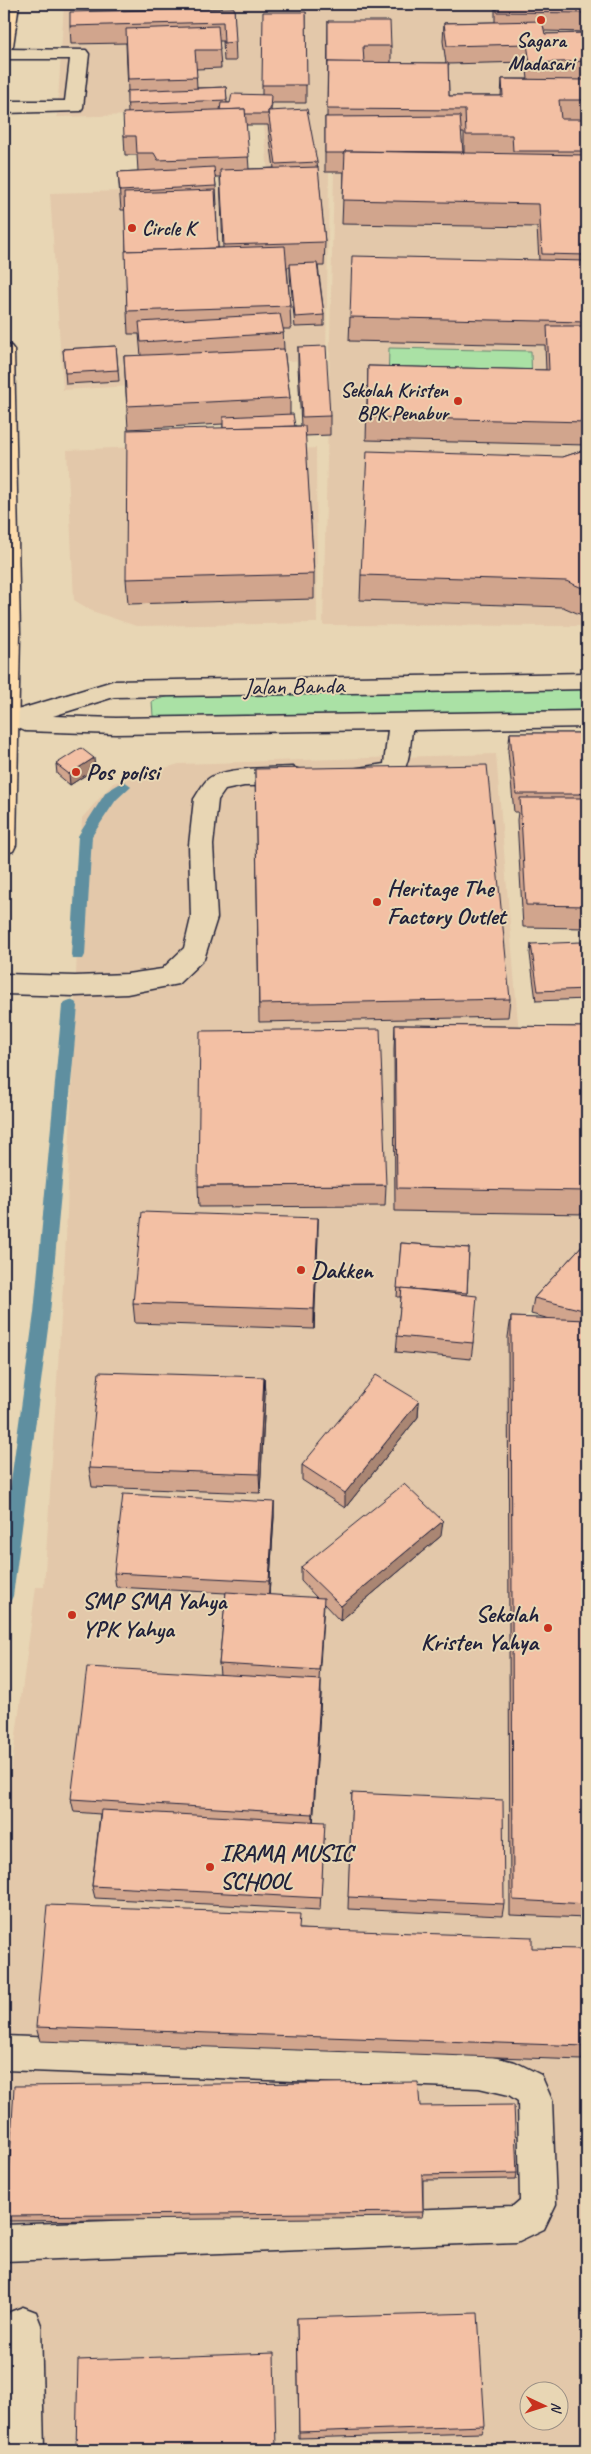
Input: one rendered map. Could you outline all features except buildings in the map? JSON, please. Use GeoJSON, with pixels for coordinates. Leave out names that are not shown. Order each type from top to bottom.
{"type":"FeatureCollection","features":[{"type":"Feature","properties":{"kind":"main road"},"geometry":{"type":"LineString","coordinates":[[4,46],[7,12]]}},
{"type":"Feature","properties":{"kind":"main road"},"geometry":{"type":"LineString","coordinates":[[4,350],[9,634],[5,722],[4,845]]}},
{"type":"Feature","properties":{"kind":"street"},"geometry":{"type":"LineString","coordinates":[[4,54],[80,54],[74,106],[4,108]]}},
{"type":"Feature","properties":{"kind":"street","name":"Jalan Banda"},"geometry":{"type":"LineString","coordinates":[[5,722],[112,689],[587,680]]}},
{"type":"Feature","properties":{"kind":"street","name":"Jalan Banda"},"geometry":{"type":"LineString","coordinates":[[5,722],[116,726],[587,719]]}},
{"type":"Feature","properties":{"kind":"street"},"geometry":{"type":"LineString","coordinates":[[4,984],[75,986],[127,984],[169,977],[195,952],[204,918],[201,845],[206,799],[217,784],[244,776],[382,774],[392,770],[397,761],[401,722]]}},
{"type":"Feature","properties":{"kind":"street"},"geometry":{"type":"LineString","coordinates":[[4,2053],[479,2071],[515,2079],[529,2087],[535,2100],[538,2204],[531,2216],[517,2224],[428,2230],[4,2243]]}},
{"type":"Feature","properties":{"kind":"street"},"geometry":{"type":"LineString","coordinates":[[23,2325],[25,2450]]}},
{"type":"Feature","properties":{"kind":"shaded area"},"geometry":{"type":"Polygon","coordinates":[[[64,4],[587,4],[587,626],[323,625],[334,173],[329,173],[326,359],[130,369],[132,386],[63,390],[50,193],[269,187],[263,112],[57,117],[64,4]]]}},
{"type":"Feature","properties":{"kind":"shaded area"},"geometry":{"type":"Polygon","coordinates":[[[138,447],[138,459],[316,448],[317,623],[136,626],[92,611],[74,600],[67,450],[138,447]]]}},
{"type":"Feature","properties":{"kind":"shaded area"},"geometry":{"type":"Polygon","coordinates":[[[496,754],[519,1035],[587,1038],[587,1259],[517,1324],[587,1328],[587,2450],[4,2450],[4,1824],[36,1587],[44,1587],[66,1238],[82,818],[113,783],[179,764],[496,754]]]}},
{"type":"Feature","properties":{"kind":"green space"},"geometry":{"type":"Polygon","coordinates":[[[389,348],[531,351],[532,390],[388,387],[389,348]]]}},
{"type":"Feature","properties":{"kind":"green space"},"geometry":{"type":"Polygon","coordinates":[[[587,687],[587,710],[180,718],[153,716],[152,701],[173,695],[587,687]]]}},
{"type":"Feature","properties":{"kind":"waterway"},"geometry":{"type":"LineString","coordinates":[[78,955],[85,836],[111,796],[124,786]]}},
{"type":"Feature","properties":{"kind":"waterway"},"geometry":{"type":"LineString","coordinates":[[4,1596],[42,1313],[70,1006]]}},
{"type":"Feature","properties":{"kind":"place","name":"Sagara Madasari"},"geometry":{"type":"Point","coordinates":[541,20]}},
{"type":"Feature","properties":{"kind":"place","name":"Circle K"},"geometry":{"type":"Point","coordinates":[132,228]}},
{"type":"Feature","properties":{"kind":"place","name":"Sekolah Kristen BPK Penabur"},"geometry":{"type":"Point","coordinates":[458,401]}},
{"type":"Feature","properties":{"kind":"place","name":"Pos polisi"},"geometry":{"type":"Point","coordinates":[76,772]}},
{"type":"Feature","properties":{"kind":"place","name":"Heritage The Factory Outlet"},"geometry":{"type":"Point","coordinates":[377,902]}},
{"type":"Feature","properties":{"kind":"place","name":"Dakken"},"geometry":{"type":"Point","coordinates":[301,1270]}},
{"type":"Feature","properties":{"kind":"place","name":"SMP SMA Yahya YPK Yahya"},"geometry":{"type":"Point","coordinates":[72,1615]}},
{"type":"Feature","properties":{"kind":"place","name":"Sekolah Kristen Yahya"},"geometry":{"type":"Point","coordinates":[548,1628]}},
{"type":"Feature","properties":{"kind":"place","name":"IRAMA MUSIC SCHOOL"},"geometry":{"type":"Point","coordinates":[210,1867]}}]}
